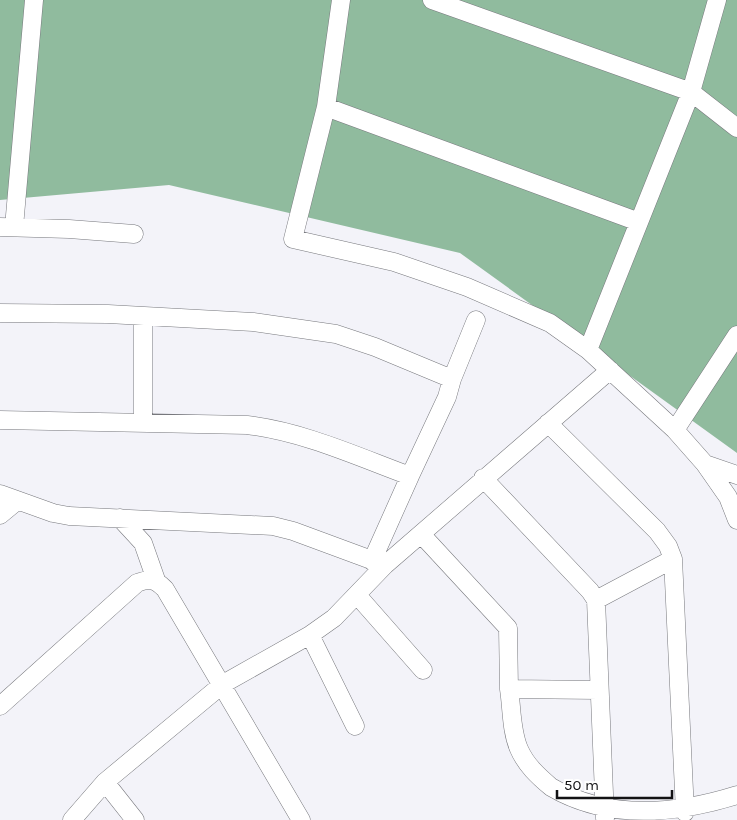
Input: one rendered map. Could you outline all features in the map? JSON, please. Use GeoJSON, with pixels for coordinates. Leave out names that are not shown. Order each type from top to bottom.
{"type":"FeatureCollection","features":[{"type":"Feature","properties":{"kind":"street"},"geometry":{"type":"LineString","coordinates":[[34,0],[7,227],[134,234]]}},
{"type":"Feature","properties":{"kind":"street"},"geometry":{"type":"LineString","coordinates":[[341,0],[326,107],[293,239],[394,262],[467,287],[550,323],[588,350],[675,430],[705,464],[728,497],[737,520]]}},
{"type":"Feature","properties":{"kind":"street"},"geometry":{"type":"LineString","coordinates":[[432,0],[691,92],[737,128]]}},
{"type":"Feature","properties":{"kind":"street"},"geometry":{"type":"LineString","coordinates":[[588,350],[691,92],[718,0]]}},
{"type":"Feature","properties":{"kind":"street"},"geometry":{"type":"LineString","coordinates":[[326,107],[639,222]]}},
{"type":"Feature","properties":{"kind":"street"},"geometry":{"type":"LineString","coordinates":[[0,313],[143,316],[253,322],[336,334],[375,347],[452,379]]}},
{"type":"Feature","properties":{"kind":"street"},"geometry":{"type":"LineString","coordinates":[[143,316],[143,423]]}},
{"type":"Feature","properties":{"kind":"street"},"geometry":{"type":"LineString","coordinates":[[72,820],[104,782],[223,684],[310,635],[334,618],[358,595],[378,563],[410,476],[447,397],[452,379],[476,320]]}},
{"type":"Feature","properties":{"kind":"street"},"geometry":{"type":"LineString","coordinates":[[675,430],[737,335]]}},
{"type":"Feature","properties":{"kind":"street"},"geometry":{"type":"LineString","coordinates":[[378,563],[421,534],[483,478],[610,370]]}},
{"type":"Feature","properties":{"kind":"street"},"geometry":{"type":"LineString","coordinates":[[0,420],[247,424],[307,437],[410,476]]}},
{"type":"Feature","properties":{"kind":"street"},"geometry":{"type":"LineString","coordinates":[[548,423],[657,531],[668,546],[673,559],[685,812]]}},
{"type":"Feature","properties":{"kind":"street"},"geometry":{"type":"LineString","coordinates":[[705,464],[737,475]]}},
{"type":"Feature","properties":{"kind":"street"},"geometry":{"type":"LineString","coordinates":[[483,478],[590,591],[596,600],[598,690],[605,818]]}},
{"type":"Feature","properties":{"kind":"street"},"geometry":{"type":"LineString","coordinates":[[0,494],[54,513],[274,526],[293,531],[378,563]]}},
{"type":"Feature","properties":{"kind":"street"},"geometry":{"type":"LineString","coordinates":[[0,515],[17,501]]}},
{"type":"Feature","properties":{"kind":"street"},"geometry":{"type":"LineString","coordinates":[[120,518],[143,543],[156,580],[165,589],[223,684],[301,820]]}},
{"type":"Feature","properties":{"kind":"street"},"geometry":{"type":"LineString","coordinates":[[421,534],[508,628],[509,689],[516,740],[525,760],[536,774],[557,793],[576,806],[605,818],[652,817],[685,812],[737,795]]}},
{"type":"Feature","properties":{"kind":"street"},"geometry":{"type":"LineString","coordinates":[[596,600],[673,559]]}},
{"type":"Feature","properties":{"kind":"street"},"geometry":{"type":"LineString","coordinates":[[0,706],[137,583],[147,579],[156,580]]}},
{"type":"Feature","properties":{"kind":"street"},"geometry":{"type":"LineString","coordinates":[[358,595],[423,670]]}},
{"type":"Feature","properties":{"kind":"street"},"geometry":{"type":"LineString","coordinates":[[310,635],[355,726]]}},
{"type":"Feature","properties":{"kind":"street"},"geometry":{"type":"LineString","coordinates":[[509,689],[598,690]]}},
{"type":"Feature","properties":{"kind":"street"},"geometry":{"type":"LineString","coordinates":[[104,782],[135,820]]}},
{"type":"Feature","properties":{"kind":"green space"},"geometry":{"type":"Polygon","coordinates":[[[0,0],[737,0],[737,453],[460,253],[169,185],[0,200],[0,0]]]}}]}
